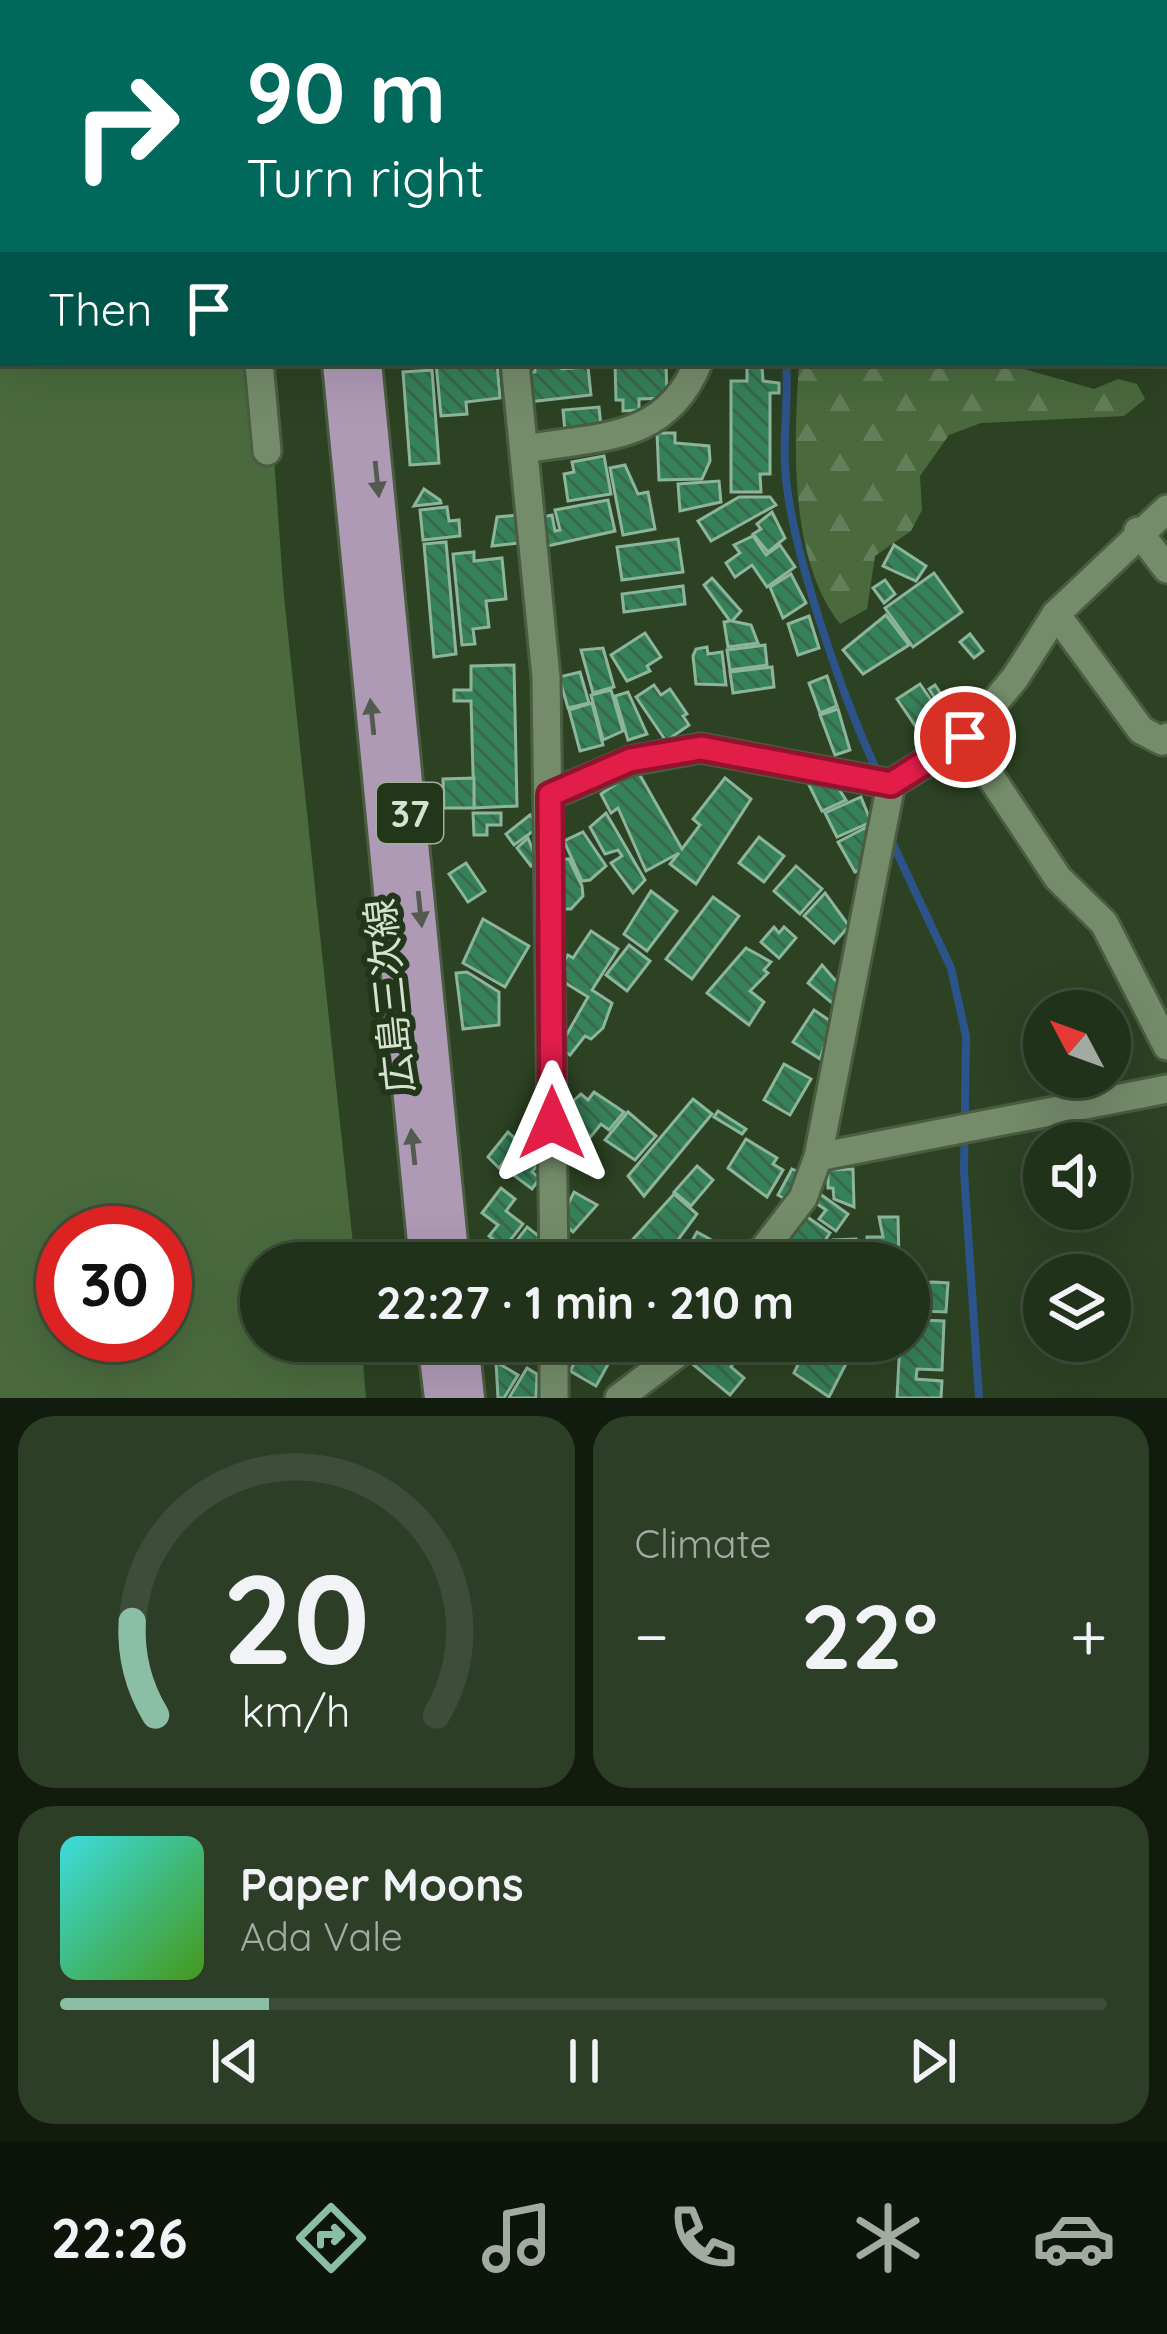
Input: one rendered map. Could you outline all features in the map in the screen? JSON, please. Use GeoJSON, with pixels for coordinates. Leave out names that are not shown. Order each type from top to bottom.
{"type":"FeatureCollection","features":[{"type":"Feature","properties":{"kind":"main road","name":"広島三次線"},"geometry":{"type":"LineString","coordinates":[[338,366],[423,1242]]}},
{"type":"Feature","properties":{"kind":"main road","name":"広島三次線"},"geometry":{"type":"LineString","coordinates":[[366,366],[452,1242]]}},
{"type":"Feature","properties":{"kind":"main road"},"geometry":{"type":"LineString","coordinates":[[436,1362],[440,1398]]}},
{"type":"Feature","properties":{"kind":"main road"},"geometry":{"type":"LineString","coordinates":[[465,1362],[469,1398]]}},
{"type":"Feature","properties":{"kind":"street"},"geometry":{"type":"LineString","coordinates":[[259,366],[267,451]]}},
{"type":"Feature","properties":{"kind":"street"},"geometry":{"type":"LineString","coordinates":[[515,366],[546,677],[554,1242]]}},
{"type":"Feature","properties":{"kind":"street"},"geometry":{"type":"LineString","coordinates":[[525,449],[648,427],[686,393],[697,366]]}},
{"type":"Feature","properties":{"kind":"street"},"geometry":{"type":"LineString","coordinates":[[550,795],[630,760],[701,748],[891,784],[965,737],[1015,678],[1056,614],[1167,508]]}},
{"type":"Feature","properties":{"kind":"street"},"geometry":{"type":"LineString","coordinates":[[1138,531],[1167,569]]}},
{"type":"Feature","properties":{"kind":"street"},"geometry":{"type":"LineString","coordinates":[[1056,614],[1142,730],[1162,741],[1167,737]]}},
{"type":"Feature","properties":{"kind":"street"},"geometry":{"type":"LineString","coordinates":[[965,737],[1058,878],[1104,923],[1167,1046]]}},
{"type":"Feature","properties":{"kind":"street"},"geometry":{"type":"LineString","coordinates":[[769,1242],[803,1198],[818,1156],[891,784]]}},
{"type":"Feature","properties":{"kind":"street"},"geometry":{"type":"LineString","coordinates":[[818,1156],[1167,1089]]}},
{"type":"Feature","properties":{"kind":"street"},"geometry":{"type":"LineString","coordinates":[[554,1362],[554,1398]]}},
{"type":"Feature","properties":{"kind":"street"},"geometry":{"type":"LineString","coordinates":[[619,1398],[666,1362]]}},
{"type":"Feature","properties":{"kind":"green space"},"geometry":{"type":"Polygon","coordinates":[[[0,366],[267,366],[284,597],[353,1242],[240,1242],[240,1362],[363,1362],[366,1398],[0,1398],[0,366]]]}},
{"type":"Feature","properties":{"kind":"green space"},"geometry":{"type":"Polygon","coordinates":[[[799,366],[1014,366],[1094,389],[1118,379],[1137,384],[1145,399],[1124,416],[981,423],[949,435],[920,476],[922,510],[911,531],[875,556],[867,609],[840,624],[823,597],[803,533],[796,428],[799,366]]]}},
{"type":"Feature","properties":{"kind":"building"},"geometry":{"type":"Polygon","coordinates":[[[436,366],[497,366],[500,398],[466,402],[467,414],[441,416],[436,366]]]}},
{"type":"Feature","properties":{"kind":"building"},"geometry":{"type":"Polygon","coordinates":[[[535,366],[588,367],[591,395],[528,402],[525,373],[535,372],[535,366]]]}},
{"type":"Feature","properties":{"kind":"building"},"geometry":{"type":"Polygon","coordinates":[[[615,366],[666,366],[667,398],[639,399],[639,410],[623,411],[623,400],[616,400],[615,366]]]}},
{"type":"Feature","properties":{"kind":"building"},"geometry":{"type":"Polygon","coordinates":[[[747,366],[762,366],[763,381],[779,383],[779,393],[770,393],[770,474],[760,474],[761,492],[731,492],[731,381],[747,381],[747,366]]]}},
{"type":"Feature","properties":{"kind":"building"},"geometry":{"type":"Polygon","coordinates":[[[432,370],[439,463],[410,465],[403,372],[432,370]]]}},
{"type":"Feature","properties":{"kind":"building"},"geometry":{"type":"Polygon","coordinates":[[[599,407],[601,427],[565,431],[563,410],[599,407]]]}},
{"type":"Feature","properties":{"kind":"building"},"geometry":{"type":"Polygon","coordinates":[[[657,433],[675,433],[675,443],[709,446],[710,461],[702,479],[659,480],[657,433]]]}},
{"type":"Feature","properties":{"kind":"building"},"geometry":{"type":"Polygon","coordinates":[[[604,456],[611,494],[568,501],[564,474],[574,472],[572,462],[604,456]]]}},
{"type":"Feature","properties":{"kind":"building"},"geometry":{"type":"Polygon","coordinates":[[[625,465],[638,494],[648,492],[655,529],[623,535],[610,468],[625,465]]]}},
{"type":"Feature","properties":{"kind":"building"},"geometry":{"type":"Polygon","coordinates":[[[719,481],[721,502],[680,511],[678,484],[719,481]]]}},
{"type":"Feature","properties":{"kind":"building"},"geometry":{"type":"Polygon","coordinates":[[[424,489],[440,500],[441,503],[414,506],[424,489]]]}},
{"type":"Feature","properties":{"kind":"building"},"geometry":{"type":"Polygon","coordinates":[[[739,497],[770,497],[776,505],[711,541],[698,521],[739,497]]]}},
{"type":"Feature","properties":{"kind":"building"},"geometry":{"type":"Polygon","coordinates":[[[608,500],[615,531],[543,547],[537,518],[552,515],[555,531],[560,530],[555,510],[608,500]]]}},
{"type":"Feature","properties":{"kind":"building"},"geometry":{"type":"Polygon","coordinates":[[[447,507],[449,521],[459,520],[460,536],[423,540],[420,510],[447,507]]]}},
{"type":"Feature","properties":{"kind":"building"},"geometry":{"type":"Polygon","coordinates":[[[772,512],[785,538],[768,552],[753,534],[772,512]]]}},
{"type":"Feature","properties":{"kind":"building"},"geometry":{"type":"Polygon","coordinates":[[[517,515],[520,543],[492,546],[497,517],[517,515]]]}},
{"type":"Feature","properties":{"kind":"building"},"geometry":{"type":"Polygon","coordinates":[[[753,536],[766,555],[780,545],[795,567],[767,587],[752,565],[735,577],[726,563],[740,553],[734,545],[753,536]]]}},
{"type":"Feature","properties":{"kind":"building"},"geometry":{"type":"Polygon","coordinates":[[[678,539],[683,572],[622,580],[617,547],[678,539]]]}},
{"type":"Feature","properties":{"kind":"building"},"geometry":{"type":"Polygon","coordinates":[[[446,542],[456,654],[434,657],[424,544],[446,542]]]}},
{"type":"Feature","properties":{"kind":"building"},"geometry":{"type":"Polygon","coordinates":[[[894,545],[926,566],[916,581],[883,566],[894,545]]]}},
{"type":"Feature","properties":{"kind":"building"},"geometry":{"type":"Polygon","coordinates":[[[474,552],[474,561],[502,558],[506,599],[486,601],[489,627],[473,629],[475,644],[462,645],[453,554],[474,552]]]}},
{"type":"Feature","properties":{"kind":"building"},"geometry":{"type":"Polygon","coordinates":[[[934,573],[962,612],[913,647],[885,608],[934,573]]]}},
{"type":"Feature","properties":{"kind":"building"},"geometry":{"type":"Polygon","coordinates":[[[791,574],[806,603],[783,618],[770,587],[791,574]]]}},
{"type":"Feature","properties":{"kind":"building"},"geometry":{"type":"Polygon","coordinates":[[[712,578],[741,611],[732,621],[751,625],[758,643],[728,647],[724,622],[730,621],[704,585],[712,578]]]}},
{"type":"Feature","properties":{"kind":"building"},"geometry":{"type":"Polygon","coordinates":[[[885,580],[895,594],[884,603],[873,588],[885,580]]]}},
{"type":"Feature","properties":{"kind":"building"},"geometry":{"type":"Polygon","coordinates":[[[683,586],[685,604],[624,612],[622,594],[683,586]]]}},
{"type":"Feature","properties":{"kind":"building"},"geometry":{"type":"Polygon","coordinates":[[[886,615],[909,645],[863,674],[843,650],[886,615]]]}},
{"type":"Feature","properties":{"kind":"building"},"geometry":{"type":"Polygon","coordinates":[[[809,616],[819,648],[798,655],[788,624],[809,616]]]}},
{"type":"Feature","properties":{"kind":"building"},"geometry":{"type":"Polygon","coordinates":[[[645,633],[661,657],[647,666],[650,671],[627,681],[611,655],[645,633]]]}},
{"type":"Feature","properties":{"kind":"building"},"geometry":{"type":"Polygon","coordinates":[[[970,634],[983,651],[974,658],[960,642],[970,634]]]}},
{"type":"Feature","properties":{"kind":"building"},"geometry":{"type":"Polygon","coordinates":[[[765,645],[767,665],[730,670],[727,650],[765,645]]]}},
{"type":"Feature","properties":{"kind":"building"},"geometry":{"type":"Polygon","coordinates":[[[707,647],[708,654],[722,652],[726,685],[696,684],[693,656],[696,649],[707,647]]]}},
{"type":"Feature","properties":{"kind":"building"},"geometry":{"type":"Polygon","coordinates":[[[603,648],[614,687],[593,693],[581,650],[603,648]]]}},
{"type":"Feature","properties":{"kind":"building"},"geometry":{"type":"Polygon","coordinates":[[[514,665],[517,806],[474,808],[471,701],[454,701],[454,690],[471,690],[471,666],[514,665]]]}},
{"type":"Feature","properties":{"kind":"building"},"geometry":{"type":"Polygon","coordinates":[[[772,667],[774,687],[733,693],[730,672],[772,667]]]}},
{"type":"Feature","properties":{"kind":"building"},"geometry":{"type":"Polygon","coordinates":[[[580,672],[589,703],[568,708],[559,677],[580,672]]]}},
{"type":"Feature","properties":{"kind":"building"},"geometry":{"type":"Polygon","coordinates":[[[827,676],[837,706],[820,713],[809,683],[827,676]]]}},
{"type":"Feature","properties":{"kind":"building"},"geometry":{"type":"Polygon","coordinates":[[[920,684],[945,720],[922,736],[897,699],[920,684]]]}},
{"type":"Feature","properties":{"kind":"building"},"geometry":{"type":"Polygon","coordinates":[[[654,685],[661,695],[670,689],[687,714],[683,716],[689,725],[666,741],[636,697],[654,685]]]}},
{"type":"Feature","properties":{"kind":"building"},"geometry":{"type":"Polygon","coordinates":[[[935,685],[954,713],[947,717],[929,689],[935,685]]]}},
{"type":"Feature","properties":{"kind":"building"},"geometry":{"type":"Polygon","coordinates":[[[611,690],[623,731],[603,740],[591,695],[611,690]]]}},
{"type":"Feature","properties":{"kind":"building"},"geometry":{"type":"Polygon","coordinates":[[[628,692],[647,734],[628,740],[615,696],[628,692]]]}},
{"type":"Feature","properties":{"kind":"building"},"geometry":{"type":"Polygon","coordinates":[[[592,703],[603,745],[580,751],[569,710],[592,703]]]}},
{"type":"Feature","properties":{"kind":"building"},"geometry":{"type":"Polygon","coordinates":[[[838,709],[850,750],[835,755],[820,715],[838,709]]]}},
{"type":"Feature","properties":{"kind":"building"},"geometry":{"type":"Polygon","coordinates":[[[637,770],[682,849],[700,825],[693,819],[725,778],[751,799],[696,884],[670,864],[679,853],[646,871],[618,808],[611,813],[601,794],[637,770]]]}},
{"type":"Feature","properties":{"kind":"building"},"geometry":{"type":"Polygon","coordinates":[[[474,778],[474,808],[444,808],[443,779],[474,778]]]}},
{"type":"Feature","properties":{"kind":"building"},"geometry":{"type":"Polygon","coordinates":[[[817,778],[833,780],[846,800],[822,811],[808,783],[817,778]]]}},
{"type":"Feature","properties":{"kind":"building"},"geometry":{"type":"Polygon","coordinates":[[[861,797],[871,822],[837,837],[825,813],[861,797]]]}},
{"type":"Feature","properties":{"kind":"building"},"geometry":{"type":"Polygon","coordinates":[[[473,813],[501,813],[501,825],[487,825],[487,835],[474,835],[473,813]]]}},
{"type":"Feature","properties":{"kind":"building"},"geometry":{"type":"Polygon","coordinates":[[[606,813],[645,880],[633,893],[611,863],[622,856],[618,850],[605,854],[590,827],[606,813]]]}},
{"type":"Feature","properties":{"kind":"building"},"geometry":{"type":"Polygon","coordinates":[[[530,815],[539,827],[514,845],[506,834],[530,815]]]}},
{"type":"Feature","properties":{"kind":"building"},"geometry":{"type":"Polygon","coordinates":[[[865,828],[871,838],[866,841],[869,865],[855,872],[838,842],[865,828]]]}},
{"type":"Feature","properties":{"kind":"building"},"geometry":{"type":"Polygon","coordinates":[[[583,832],[606,866],[582,881],[564,841],[583,832]]]}},
{"type":"Feature","properties":{"kind":"building"},"geometry":{"type":"Polygon","coordinates":[[[759,837],[784,856],[764,882],[739,863],[759,837]]]}},
{"type":"Feature","properties":{"kind":"building"},"geometry":{"type":"Polygon","coordinates":[[[528,838],[537,861],[531,866],[517,848],[528,838]]]}},
{"type":"Feature","properties":{"kind":"building"},"geometry":{"type":"Polygon","coordinates":[[[559,859],[569,859],[582,886],[583,896],[571,909],[560,909],[559,859]]]}},
{"type":"Feature","properties":{"kind":"building"},"geometry":{"type":"Polygon","coordinates":[[[466,863],[485,891],[468,902],[449,874],[466,863]]]}},
{"type":"Feature","properties":{"kind":"building"},"geometry":{"type":"Polygon","coordinates":[[[796,866],[822,889],[800,914],[774,891],[796,866]]]}},
{"type":"Feature","properties":{"kind":"building"},"geometry":{"type":"Polygon","coordinates":[[[651,891],[677,911],[647,951],[624,934],[651,891]]]}},
{"type":"Feature","properties":{"kind":"building"},"geometry":{"type":"Polygon","coordinates":[[[825,893],[849,926],[834,943],[804,916],[825,893]]]}},
{"type":"Feature","properties":{"kind":"building"},"geometry":{"type":"Polygon","coordinates":[[[713,897],[739,916],[692,979],[666,959],[713,897]]]}},
{"type":"Feature","properties":{"kind":"building"},"geometry":{"type":"Polygon","coordinates":[[[483,919],[529,946],[505,987],[463,963],[483,919]]]}},
{"type":"Feature","properties":{"kind":"building"},"geometry":{"type":"Polygon","coordinates":[[[774,927],[779,933],[784,927],[796,938],[779,958],[761,942],[774,927]]]}},
{"type":"Feature","properties":{"kind":"building"},"geometry":{"type":"Polygon","coordinates":[[[591,931],[618,949],[592,990],[612,1003],[603,1028],[591,1039],[585,1036],[570,1055],[559,1048],[588,997],[559,979],[565,969],[561,966],[568,955],[573,958],[591,931]]]}},
{"type":"Feature","properties":{"kind":"building"},"geometry":{"type":"Polygon","coordinates":[[[629,945],[650,961],[627,991],[606,975],[629,945]]]}},
{"type":"Feature","properties":{"kind":"building"},"geometry":{"type":"Polygon","coordinates":[[[746,948],[771,962],[764,970],[768,973],[750,991],[764,1002],[749,1025],[707,993],[746,948]]]}},
{"type":"Feature","properties":{"kind":"building"},"geometry":{"type":"Polygon","coordinates":[[[822,965],[841,987],[832,1003],[808,983],[822,965]]]}},
{"type":"Feature","properties":{"kind":"building"},"geometry":{"type":"Polygon","coordinates":[[[467,972],[499,992],[499,1025],[463,1029],[456,973],[467,972]]]}},
{"type":"Feature","properties":{"kind":"building"},"geometry":{"type":"Polygon","coordinates":[[[814,1010],[832,1022],[820,1059],[793,1042],[814,1010]]]}},
{"type":"Feature","properties":{"kind":"building"},"geometry":{"type":"Polygon","coordinates":[[[784,1064],[811,1079],[790,1115],[764,1100],[784,1064]]]}},
{"type":"Feature","properties":{"kind":"building"},"geometry":{"type":"Polygon","coordinates":[[[594,1092],[624,1112],[609,1130],[601,1124],[584,1145],[561,1129],[568,1120],[560,1113],[581,1094],[588,1100],[594,1092]]]}},
{"type":"Feature","properties":{"kind":"building"},"geometry":{"type":"Polygon","coordinates":[[[693,1099],[712,1114],[644,1196],[628,1176],[693,1099]]]}},
{"type":"Feature","properties":{"kind":"building"},"geometry":{"type":"Polygon","coordinates":[[[718,1111],[746,1129],[742,1134],[714,1117],[718,1111]]]}},
{"type":"Feature","properties":{"kind":"building"},"geometry":{"type":"Polygon","coordinates":[[[628,1112],[656,1136],[635,1160],[605,1140],[628,1112]]]}},
{"type":"Feature","properties":{"kind":"building"},"geometry":{"type":"Polygon","coordinates":[[[508,1132],[519,1142],[499,1168],[488,1157],[508,1132]]]}},
{"type":"Feature","properties":{"kind":"building"},"geometry":{"type":"Polygon","coordinates":[[[532,1137],[542,1145],[534,1156],[541,1161],[532,1172],[540,1178],[532,1189],[507,1170],[532,1137]]]}},
{"type":"Feature","properties":{"kind":"building"},"geometry":{"type":"Polygon","coordinates":[[[746,1139],[777,1158],[773,1164],[783,1170],[767,1197],[728,1168],[746,1139]]]}},
{"type":"Feature","properties":{"kind":"building"},"geometry":{"type":"Polygon","coordinates":[[[697,1166],[713,1180],[691,1206],[674,1192],[697,1166]]]}},
{"type":"Feature","properties":{"kind":"building"},"geometry":{"type":"Polygon","coordinates":[[[792,1169],[801,1173],[787,1200],[778,1195],[792,1169]]]}},
{"type":"Feature","properties":{"kind":"building"},"geometry":{"type":"Polygon","coordinates":[[[853,1169],[854,1207],[834,1199],[833,1188],[828,1188],[828,1170],[853,1169]]]}},
{"type":"Feature","properties":{"kind":"building"},"geometry":{"type":"Polygon","coordinates":[[[501,1188],[515,1199],[506,1211],[523,1224],[509,1242],[496,1242],[489,1236],[498,1225],[482,1213],[501,1188]]]}},
{"type":"Feature","properties":{"kind":"building"},"geometry":{"type":"Polygon","coordinates":[[[816,1191],[848,1214],[836,1231],[819,1219],[826,1210],[810,1199],[816,1191]]]}},
{"type":"Feature","properties":{"kind":"building"},"geometry":{"type":"Polygon","coordinates":[[[574,1192],[597,1205],[573,1232],[560,1221],[574,1192]]]}},
{"type":"Feature","properties":{"kind":"building"},"geometry":{"type":"Polygon","coordinates":[[[674,1194],[697,1214],[676,1242],[631,1242],[674,1194]]]}},
{"type":"Feature","properties":{"kind":"building"},"geometry":{"type":"Polygon","coordinates":[[[806,1216],[830,1233],[824,1242],[785,1242],[806,1216]]]}},
{"type":"Feature","properties":{"kind":"building"},"geometry":{"type":"Polygon","coordinates":[[[879,1217],[898,1217],[899,1242],[867,1242],[867,1237],[883,1237],[879,1217]]]}},
{"type":"Feature","properties":{"kind":"building"},"geometry":{"type":"Polygon","coordinates":[[[527,1227],[540,1237],[536,1242],[516,1242],[527,1227]]]}},
{"type":"Feature","properties":{"kind":"building"},"geometry":{"type":"Polygon","coordinates":[[[697,1232],[715,1242],[692,1242],[697,1232]]]}},
{"type":"Feature","properties":{"kind":"building"},"geometry":{"type":"Polygon","coordinates":[[[930,1282],[948,1283],[946,1312],[930,1311],[930,1282]]]}},
{"type":"Feature","properties":{"kind":"building"},"geometry":{"type":"Polygon","coordinates":[[[930,1320],[944,1321],[942,1370],[917,1369],[916,1379],[942,1381],[941,1398],[897,1398],[899,1362],[930,1362],[930,1320]]]}},
{"type":"Feature","properties":{"kind":"building"},"geometry":{"type":"Polygon","coordinates":[[[496,1362],[518,1375],[504,1398],[498,1398],[496,1362]]]}},
{"type":"Feature","properties":{"kind":"building"},"geometry":{"type":"Polygon","coordinates":[[[575,1362],[609,1362],[596,1386],[570,1371],[575,1362]]]}},
{"type":"Feature","properties":{"kind":"building"},"geometry":{"type":"Polygon","coordinates":[[[690,1362],[734,1362],[731,1367],[744,1378],[730,1395],[690,1362]]]}},
{"type":"Feature","properties":{"kind":"building"},"geometry":{"type":"Polygon","coordinates":[[[799,1362],[847,1362],[829,1397],[794,1373],[799,1362]]]}},
{"type":"Feature","properties":{"kind":"building"},"geometry":{"type":"Polygon","coordinates":[[[527,1368],[537,1374],[536,1398],[509,1398],[527,1368]]]}},
{"type":"Feature","properties":{"kind":"waterway"},"geometry":{"type":"LineString","coordinates":[[786,366],[785,466],[796,536],[833,661],[876,769]]}},
{"type":"Feature","properties":{"kind":"waterway"},"geometry":{"type":"LineString","coordinates":[[891,840],[951,968],[966,1036],[964,1172],[979,1398]]}},
{"type":"Feature","properties":{"kind":"route"},"geometry":{"type":"LineString","coordinates":[[552,1123],[550,795],[630,760],[701,748],[891,784],[965,737]]}}]}
